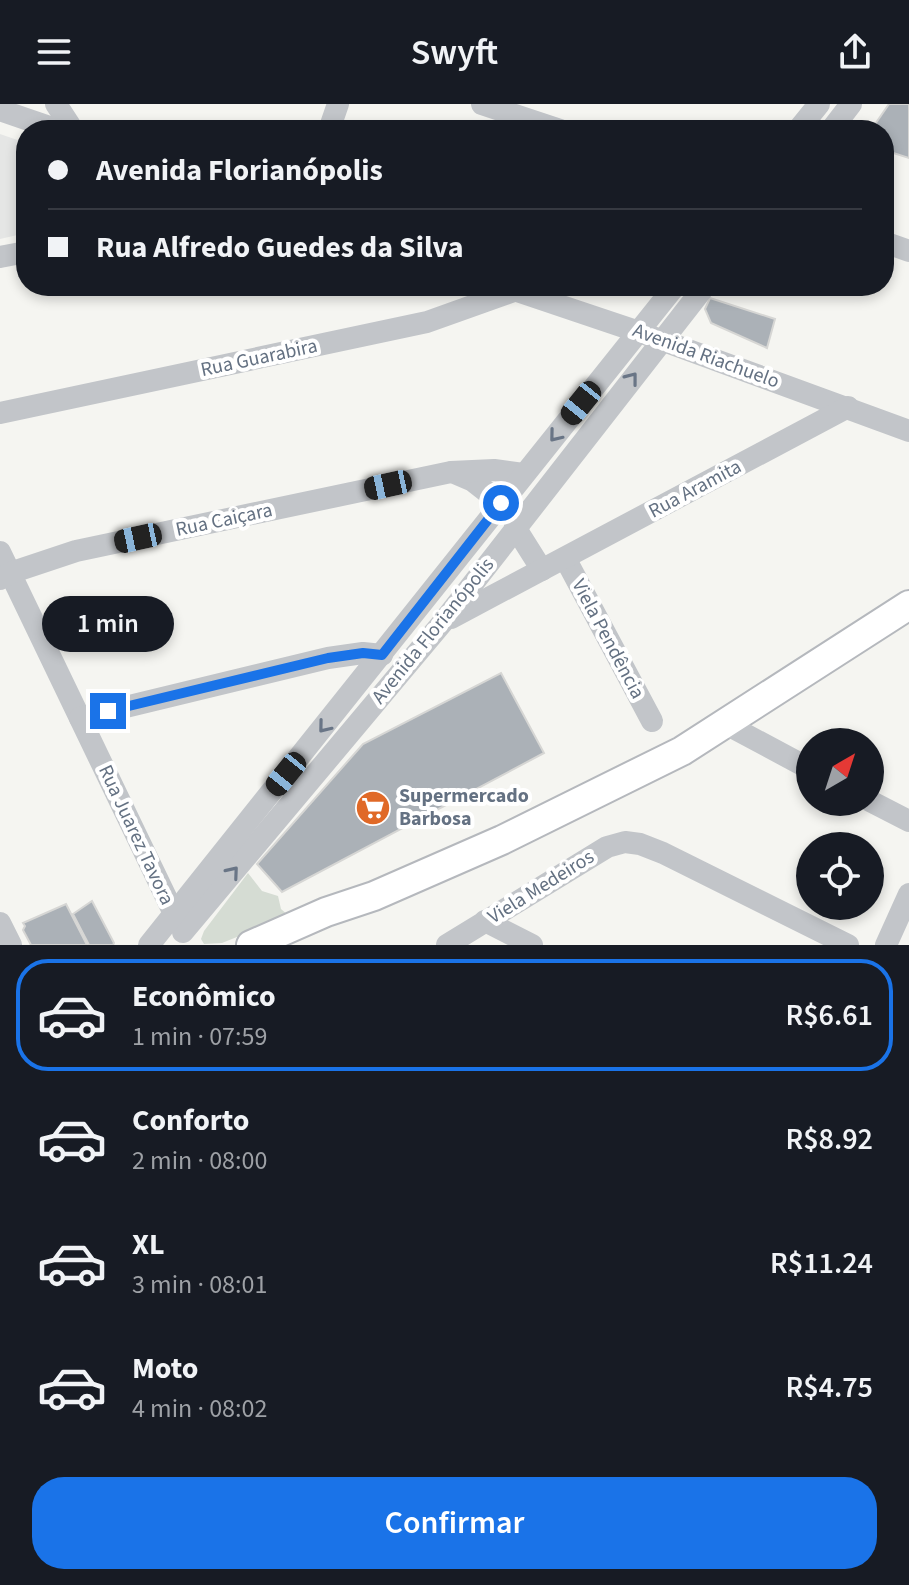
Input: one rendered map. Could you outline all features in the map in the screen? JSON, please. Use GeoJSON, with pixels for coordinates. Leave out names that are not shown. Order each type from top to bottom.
{"type":"FeatureCollection","features":[{"type":"Feature","properties":{"kind":"main road"},"geometry":{"type":"LineString","coordinates":[[251,945],[502,840],[682,751],[909,605]]}},
{"type":"Feature","properties":{"kind":"street"},"geometry":{"type":"LineString","coordinates":[[482,104],[530,120]]}},
{"type":"Feature","properties":{"kind":"street"},"geometry":{"type":"LineString","coordinates":[[806,120],[819,104]]}},
{"type":"Feature","properties":{"kind":"street"},"geometry":{"type":"LineString","coordinates":[[839,120],[851,104]]}},
{"type":"Feature","properties":{"kind":"street"},"geometry":{"type":"LineString","coordinates":[[0,110],[29,120]]}},
{"type":"Feature","properties":{"kind":"street","name":"Rua Guarabira"},"geometry":{"type":"LineString","coordinates":[[0,413],[427,322],[489,296]]}},
{"type":"Feature","properties":{"kind":"street","name":"Avenida Riachuelo"},"geometry":{"type":"LineString","coordinates":[[532,296],[909,431]]}},
{"type":"Feature","properties":{"kind":"street","name":"Avenida Florianópolis"},"geometry":{"type":"LineString","coordinates":[[182,930],[356,688],[667,296]]}},
{"type":"Feature","properties":{"kind":"street","name":"Avenida Florianópolis"},"geometry":{"type":"LineString","coordinates":[[149,945],[182,930],[443,622],[697,296]]}},
{"type":"Feature","properties":{"kind":"street","name":"Rua Aramita"},"geometry":{"type":"LineString","coordinates":[[443,622],[848,407]]}},
{"type":"Feature","properties":{"kind":"street","name":"Rua Caiçara"},"geometry":{"type":"LineString","coordinates":[[5,576],[76,551],[451,472],[494,470],[523,474]]}},
{"type":"Feature","properties":{"kind":"street"},"geometry":{"type":"LineString","coordinates":[[451,472],[473,481],[501,503]]}},
{"type":"Feature","properties":{"kind":"street"},"geometry":{"type":"LineString","coordinates":[[515,527],[542,570]]}},
{"type":"Feature","properties":{"kind":"street","name":"Rua Juarez Tavora"},"geometry":{"type":"LineString","coordinates":[[0,552],[5,576],[80,718],[182,930]]}},
{"type":"Feature","properties":{"kind":"street","name":"Viela Pendência"},"geometry":{"type":"LineString","coordinates":[[565,558],[652,721]]}},
{"type":"Feature","properties":{"kind":"street"},"geometry":{"type":"LineString","coordinates":[[80,718],[348,655],[382,655]]}},
{"type":"Feature","properties":{"kind":"street"},"geometry":{"type":"LineString","coordinates":[[301,665],[335,668],[343,672],[356,688]]}},
{"type":"Feature","properties":{"kind":"street"},"geometry":{"type":"LineString","coordinates":[[726,724],[796,762]]}},
{"type":"Feature","properties":{"kind":"street"},"geometry":{"type":"LineString","coordinates":[[884,808],[909,821]]}},
{"type":"Feature","properties":{"kind":"street","name":"Viela Medeiros"},"geometry":{"type":"LineString","coordinates":[[447,945],[589,856],[625,842],[640,844],[848,945]]}},
{"type":"Feature","properties":{"kind":"street"},"geometry":{"type":"LineString","coordinates":[[886,945],[909,894]]}},
{"type":"Feature","properties":{"kind":"street"},"geometry":{"type":"LineString","coordinates":[[485,921],[532,945]]}},
{"type":"Feature","properties":{"kind":"street"},"geometry":{"type":"LineString","coordinates":[[0,923],[11,945]]}},
{"type":"Feature","properties":{"kind":"shaded area"},"geometry":{"type":"Polygon","coordinates":[[[0,134],[16,140],[16,235],[0,239],[0,134]]]}},
{"type":"Feature","properties":{"kind":"shaded area"},"geometry":{"type":"Polygon","coordinates":[[[248,873],[262,891],[278,896],[281,909],[289,916],[222,943],[204,944],[201,939],[204,931],[248,873]]]}},
{"type":"Feature","properties":{"kind":"building"},"geometry":{"type":"Polygon","coordinates":[[[889,104],[909,104],[909,158],[894,153],[894,120],[878,120],[889,104]]]}},
{"type":"Feature","properties":{"kind":"building"},"geometry":{"type":"Polygon","coordinates":[[[710,298],[775,319],[767,348],[711,323],[705,309],[710,298]]]}},
{"type":"Feature","properties":{"kind":"building","name":"Supermercado Barbosa"},"geometry":{"type":"Polygon","coordinates":[[[501,673],[544,753],[282,892],[257,864],[363,744],[501,673]]]}},
{"type":"Feature","properties":{"kind":"building"},"geometry":{"type":"Polygon","coordinates":[[[92,901],[113,945],[89,945],[73,914],[92,901]]]}},
{"type":"Feature","properties":{"kind":"building"},"geometry":{"type":"Polygon","coordinates":[[[66,904],[87,945],[31,945],[23,923],[66,904]]]}},
{"type":"Feature","properties":{"kind":"place","name":"Supermercado Barbosa"},"geometry":{"type":"Point","coordinates":[373,808]}},
{"type":"Feature","properties":{"kind":"route"},"geometry":{"type":"LineString","coordinates":[[108,711],[328,658],[363,653],[382,655],[501,503]]}}]}
